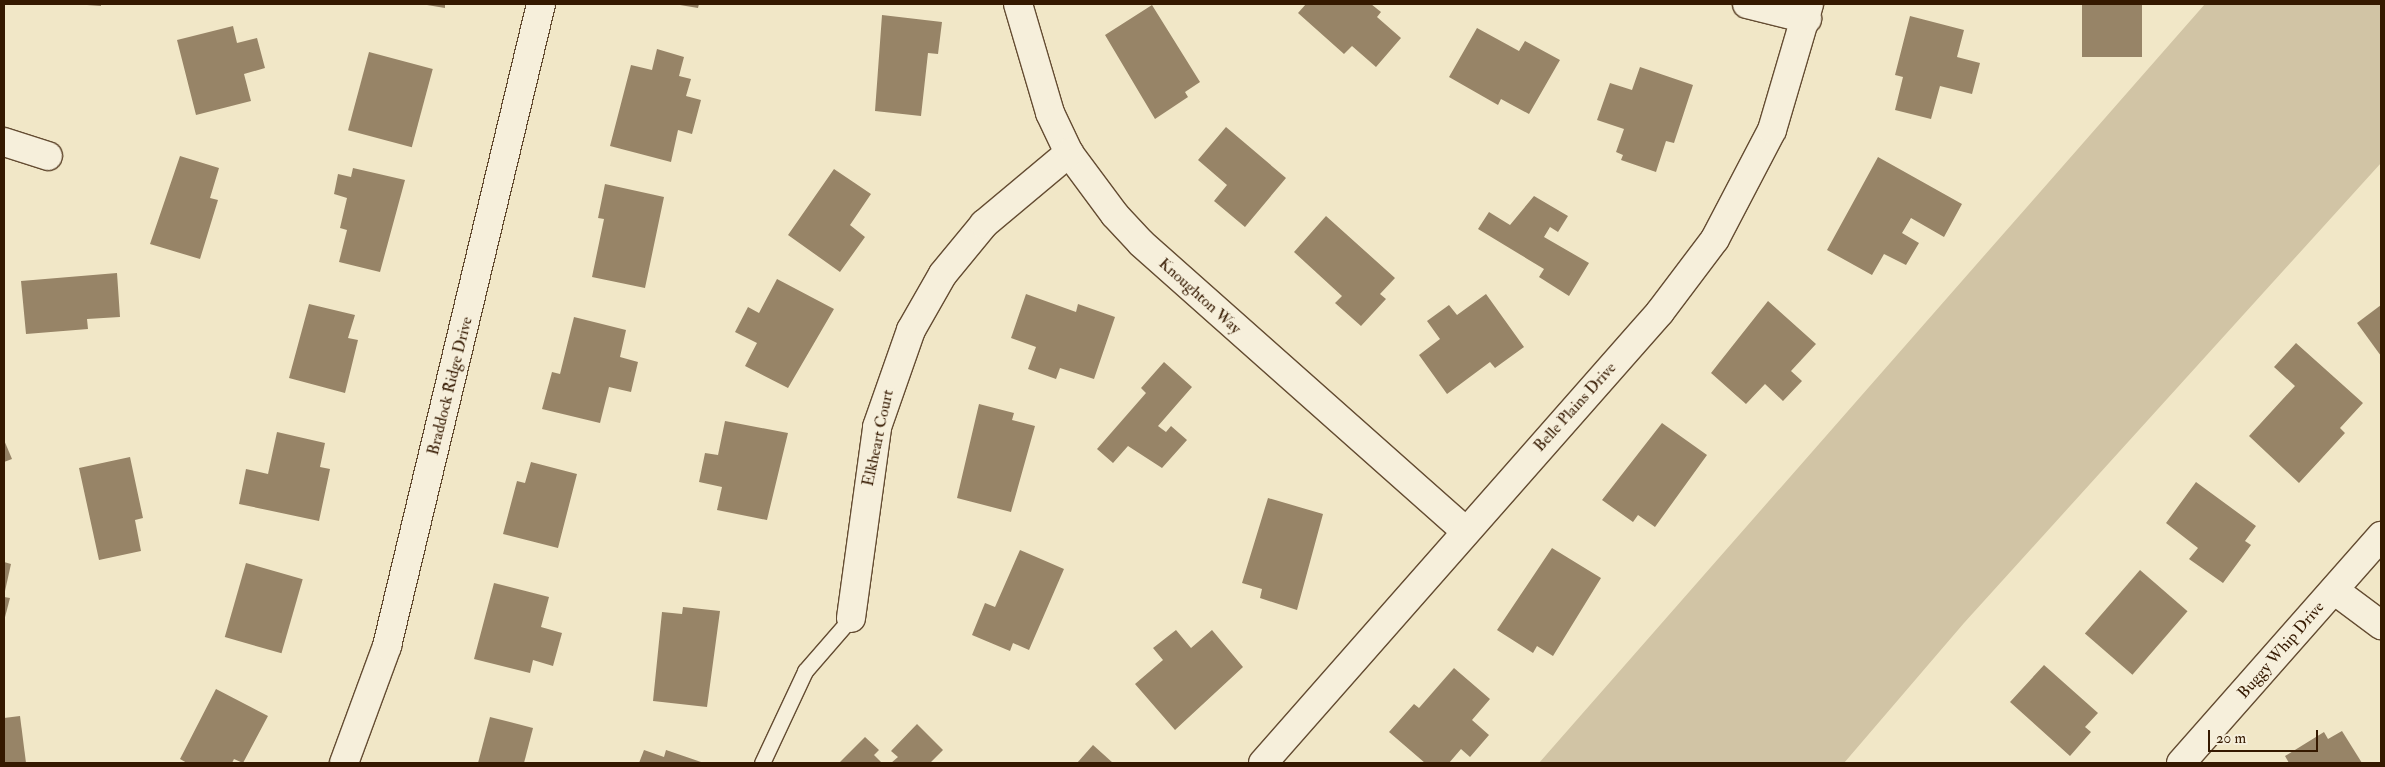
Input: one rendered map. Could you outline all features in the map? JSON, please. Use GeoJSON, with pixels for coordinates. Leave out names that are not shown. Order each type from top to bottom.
{"type":"FeatureCollection","features":[{"type":"Feature","properties":{"kind":"street","name":"Braddock Ridge Drive"},"geometry":{"type":"LineString","coordinates":[[344,763],[387,646],[541,4]]}},
{"type":"Feature","properties":{"kind":"street","name":"Knoughton Way"},"geometry":{"type":"LineString","coordinates":[[1018,4],[1032,61],[1069,153],[1141,243],[1464,530]]}},
{"type":"Feature","properties":{"kind":"street"},"geometry":{"type":"LineString","coordinates":[[1747,4],[1808,11]]}},
{"type":"Feature","properties":{"kind":"street","name":"Belle Plains Drive"},"geometry":{"type":"LineString","coordinates":[[1263,763],[1464,530],[1660,312],[1714,239],[1772,130],[1808,11]]}},
{"type":"Feature","properties":{"kind":"street"},"geometry":{"type":"LineString","coordinates":[[4,142],[48,156]]}},
{"type":"Feature","properties":{"kind":"street","name":"Elkheart Court"},"geometry":{"type":"LineString","coordinates":[[851,618],[877,427],[911,330],[943,274],[984,224],[1069,153]]}},
{"type":"Feature","properties":{"kind":"street","name":"Buggy Whip Drive"},"geometry":{"type":"LineString","coordinates":[[2181,763],[2381,536]]}},
{"type":"Feature","properties":{"kind":"street"},"geometry":{"type":"LineString","coordinates":[[2334,590],[2381,625]]}},
{"type":"Feature","properties":{"kind":"lane","name":"Elkheart Court"},"geometry":{"type":"LineString","coordinates":[[762,763],[805,671],[851,618]]}},
{"type":"Feature","properties":{"kind":"shaded area"},"geometry":{"type":"Polygon","coordinates":[[[2205,4],[2381,4],[2381,163],[1964,623],[1844,763],[1539,763],[2205,4]]]}},
{"type":"Feature","properties":{"kind":"building"},"geometry":{"type":"Polygon","coordinates":[[[101,4],[101,6],[87,5],[101,4]]]}},
{"type":"Feature","properties":{"kind":"building"},"geometry":{"type":"Polygon","coordinates":[[[421,4],[445,4],[445,8],[421,4]]]}},
{"type":"Feature","properties":{"kind":"building"},"geometry":{"type":"Polygon","coordinates":[[[674,4],[699,4],[698,8],[674,4]]]}},
{"type":"Feature","properties":{"kind":"building"},"geometry":{"type":"Polygon","coordinates":[[[1306,4],[1371,4],[1381,12],[1377,17],[1401,38],[1376,67],[1352,46],[1344,54],[1298,13],[1306,4]]]}},
{"type":"Feature","properties":{"kind":"building"},"geometry":{"type":"Polygon","coordinates":[[[2082,4],[2142,4],[2142,57],[2082,57],[2082,4]]]}},
{"type":"Feature","properties":{"kind":"building"},"geometry":{"type":"Polygon","coordinates":[[[1152,5],[1200,82],[1185,92],[1188,97],[1155,119],[1105,35],[1152,5]]]}},
{"type":"Feature","properties":{"kind":"building"},"geometry":{"type":"Polygon","coordinates":[[[882,15],[942,22],[938,54],[928,53],[921,116],[875,111],[882,15]]]}},
{"type":"Feature","properties":{"kind":"building"},"geometry":{"type":"Polygon","coordinates":[[[1910,16],[1964,30],[1957,57],[1980,63],[1972,94],[1940,86],[1931,119],[1895,110],[1903,77],[1895,75],[1910,16]]]}},
{"type":"Feature","properties":{"kind":"building"},"geometry":{"type":"Polygon","coordinates":[[[233,26],[237,43],[257,38],[265,68],[244,74],[251,101],[196,115],[177,40],[233,26]]]}},
{"type":"Feature","properties":{"kind":"building"},"geometry":{"type":"Polygon","coordinates":[[[1477,28],[1519,51],[1525,41],[1560,60],[1529,114],[1501,99],[1498,105],[1449,77],[1477,28]]]}},
{"type":"Feature","properties":{"kind":"building"},"geometry":{"type":"Polygon","coordinates":[[[657,49],[684,57],[679,76],[691,79],[686,96],[701,100],[692,134],[678,130],[671,162],[610,146],[631,65],[652,70],[657,49]]]}},
{"type":"Feature","properties":{"kind":"building"},"geometry":{"type":"Polygon","coordinates":[[[369,52],[433,69],[412,147],[348,130],[369,52]]]}},
{"type":"Feature","properties":{"kind":"building"},"geometry":{"type":"Polygon","coordinates":[[[1640,67],[1693,85],[1674,143],[1666,141],[1656,172],[1621,160],[1623,155],[1616,152],[1624,129],[1597,120],[1610,83],[1632,90],[1640,67]]]}},
{"type":"Feature","properties":{"kind":"building"},"geometry":{"type":"Polygon","coordinates":[[[1226,127],[1286,178],[1245,227],[1214,201],[1227,185],[1198,160],[1226,127]]]}},
{"type":"Feature","properties":{"kind":"building"},"geometry":{"type":"Polygon","coordinates":[[[180,156],[219,168],[210,198],[218,200],[200,259],[150,244],[180,156]]]}},
{"type":"Feature","properties":{"kind":"building"},"geometry":{"type":"Polygon","coordinates":[[[1878,157],[1962,204],[1944,237],[1911,218],[1902,233],[1919,243],[1906,265],[1884,254],[1872,275],[1827,250],[1878,157]]]}},
{"type":"Feature","properties":{"kind":"building"},"geometry":{"type":"Polygon","coordinates":[[[353,168],[405,180],[380,272],[339,262],[347,230],[340,228],[347,198],[334,194],[338,174],[351,177],[353,168]]]}},
{"type":"Feature","properties":{"kind":"building"},"geometry":{"type":"Polygon","coordinates":[[[834,169],[871,194],[850,225],[865,237],[840,272],[788,235],[834,169]]]}},
{"type":"Feature","properties":{"kind":"building"},"geometry":{"type":"Polygon","coordinates":[[[605,184],[664,197],[645,288],[592,277],[604,219],[598,218],[605,184]]]}},
{"type":"Feature","properties":{"kind":"building"},"geometry":{"type":"Polygon","coordinates":[[[1534,196],[1568,216],[1558,232],[1550,227],[1544,237],[1589,263],[1569,296],[1539,277],[1544,269],[1478,229],[1489,212],[1510,225],[1534,196]]]}},
{"type":"Feature","properties":{"kind":"building"},"geometry":{"type":"Polygon","coordinates":[[[1326,216],[1395,278],[1380,294],[1386,299],[1361,326],[1335,303],[1342,296],[1294,252],[1326,216]]]}},
{"type":"Feature","properties":{"kind":"building"},"geometry":{"type":"Polygon","coordinates":[[[117,273],[120,317],[87,319],[88,329],[26,334],[21,281],[117,273]]]}},
{"type":"Feature","properties":{"kind":"building"},"geometry":{"type":"Polygon","coordinates":[[[777,279],[834,309],[788,388],[745,366],[757,343],[735,332],[748,307],[759,313],[777,279]]]}},
{"type":"Feature","properties":{"kind":"building"},"geometry":{"type":"Polygon","coordinates":[[[1026,294],[1076,312],[1078,304],[1115,317],[1094,379],[1060,368],[1056,379],[1028,369],[1036,347],[1011,338],[1026,294]]]}},
{"type":"Feature","properties":{"kind":"building"},"geometry":{"type":"Polygon","coordinates":[[[1486,294],[1524,347],[1495,368],[1490,362],[1447,394],[1419,355],[1440,339],[1427,321],[1449,305],[1457,315],[1486,294]]]}},
{"type":"Feature","properties":{"kind":"building"},"geometry":{"type":"Polygon","coordinates":[[[1768,301],[1816,344],[1791,371],[1802,381],[1783,401],[1765,384],[1746,404],[1711,373],[1768,301]]]}},
{"type":"Feature","properties":{"kind":"building"},"geometry":{"type":"Polygon","coordinates":[[[309,304],[355,315],[348,338],[358,340],[345,393],[289,378],[309,304]]]}},
{"type":"Feature","properties":{"kind":"building"},"geometry":{"type":"Polygon","coordinates":[[[2381,305],[2381,356],[2357,323],[2381,305]]]}},
{"type":"Feature","properties":{"kind":"building"},"geometry":{"type":"Polygon","coordinates":[[[574,317],[626,330],[620,357],[638,362],[631,392],[609,387],[600,423],[542,409],[552,372],[560,374],[574,317]]]}},
{"type":"Feature","properties":{"kind":"building"},"geometry":{"type":"Polygon","coordinates":[[[2296,343],[2363,403],[2340,428],[2345,433],[2299,483],[2249,436],[2295,386],[2274,367],[2296,343]]]}},
{"type":"Feature","properties":{"kind":"building"},"geometry":{"type":"Polygon","coordinates":[[[1164,362],[1192,387],[1158,426],[1166,432],[1171,426],[1187,440],[1162,468],[1128,446],[1113,463],[1097,449],[1146,393],[1141,388],[1164,362]]]}},
{"type":"Feature","properties":{"kind":"building"},"geometry":{"type":"Polygon","coordinates":[[[979,404],[1014,413],[1012,420],[1035,426],[1011,512],[957,498],[979,404]]]}},
{"type":"Feature","properties":{"kind":"building"},"geometry":{"type":"Polygon","coordinates":[[[725,421],[788,433],[767,520],[717,510],[722,487],[699,482],[705,453],[718,455],[725,421]]]}},
{"type":"Feature","properties":{"kind":"building"},"geometry":{"type":"Polygon","coordinates":[[[1662,423],[1707,455],[1655,527],[1638,515],[1633,522],[1602,500],[1662,423]]]}},
{"type":"Feature","properties":{"kind":"building"},"geometry":{"type":"Polygon","coordinates":[[[277,432],[325,443],[320,467],[330,469],[319,521],[239,504],[246,469],[268,474],[277,432]]]}},
{"type":"Feature","properties":{"kind":"building"},"geometry":{"type":"Polygon","coordinates":[[[4,440],[12,459],[4,462],[4,440]]]}},
{"type":"Feature","properties":{"kind":"building"},"geometry":{"type":"Polygon","coordinates":[[[130,457],[143,518],[135,520],[141,551],[99,560],[79,468],[130,457]]]}},
{"type":"Feature","properties":{"kind":"building"},"geometry":{"type":"Polygon","coordinates":[[[531,462],[577,474],[558,548],[503,534],[517,481],[525,483],[531,462]]]}},
{"type":"Feature","properties":{"kind":"building"},"geometry":{"type":"Polygon","coordinates":[[[2196,482],[2256,526],[2245,541],[2251,545],[2223,583],[2189,559],[2198,548],[2166,523],[2196,482]]]}},
{"type":"Feature","properties":{"kind":"building"},"geometry":{"type":"Polygon","coordinates":[[[1268,498],[1323,514],[1297,610],[1260,598],[1262,589],[1242,583],[1268,498]]]}},
{"type":"Feature","properties":{"kind":"building"},"geometry":{"type":"Polygon","coordinates":[[[1552,548],[1601,578],[1553,656],[1537,646],[1533,653],[1497,630],[1552,548]]]}},
{"type":"Feature","properties":{"kind":"building"},"geometry":{"type":"Polygon","coordinates":[[[1020,550],[1064,569],[1029,650],[1013,643],[1010,651],[972,635],[985,603],[995,607],[1020,550]]]}},
{"type":"Feature","properties":{"kind":"building"},"geometry":{"type":"Polygon","coordinates":[[[4,562],[11,564],[5,591],[4,591],[4,562]]]}},
{"type":"Feature","properties":{"kind":"building"},"geometry":{"type":"Polygon","coordinates":[[[246,563],[303,579],[281,653],[225,637],[246,563]]]}},
{"type":"Feature","properties":{"kind":"building"},"geometry":{"type":"Polygon","coordinates":[[[2140,570],[2188,611],[2132,675],[2085,633],[2140,570]]]}},
{"type":"Feature","properties":{"kind":"building"},"geometry":{"type":"Polygon","coordinates":[[[494,583],[549,597],[541,627],[562,633],[553,666],[533,660],[530,673],[474,659],[494,583]]]}},
{"type":"Feature","properties":{"kind":"building"},"geometry":{"type":"Polygon","coordinates":[[[4,597],[10,598],[4,621],[4,597]]]}},
{"type":"Feature","properties":{"kind":"building"},"geometry":{"type":"Polygon","coordinates":[[[683,607],[720,611],[707,707],[653,701],[662,612],[682,614],[683,607]]]}},
{"type":"Feature","properties":{"kind":"building"},"geometry":{"type":"Polygon","coordinates":[[[1176,630],[1191,648],[1212,630],[1243,667],[1175,730],[1135,684],[1163,660],[1153,648],[1176,630]]]}},
{"type":"Feature","properties":{"kind":"building"},"geometry":{"type":"Polygon","coordinates":[[[2044,665],[2098,713],[2085,727],[2091,732],[2070,756],[2010,702],[2044,665]]]}},
{"type":"Feature","properties":{"kind":"building"},"geometry":{"type":"Polygon","coordinates":[[[1454,668],[1490,699],[1472,720],[1489,735],[1470,757],[1461,749],[1449,763],[1425,763],[1389,732],[1414,704],[1419,708],[1454,668]]]}},
{"type":"Feature","properties":{"kind":"building"},"geometry":{"type":"Polygon","coordinates":[[[216,689],[268,716],[243,763],[234,759],[232,763],[187,763],[180,759],[216,689]]]}},
{"type":"Feature","properties":{"kind":"building"},"geometry":{"type":"Polygon","coordinates":[[[20,716],[26,763],[4,763],[4,718],[20,716]]]}},
{"type":"Feature","properties":{"kind":"building"},"geometry":{"type":"Polygon","coordinates":[[[490,717],[533,728],[524,763],[478,763],[490,717]]]}},
{"type":"Feature","properties":{"kind":"building"},"geometry":{"type":"Polygon","coordinates":[[[917,724],[943,750],[930,763],[891,763],[898,757],[891,751],[917,724]]]}},
{"type":"Feature","properties":{"kind":"building"},"geometry":{"type":"Polygon","coordinates":[[[2342,731],[2362,763],[2289,763],[2285,756],[2324,732],[2328,739],[2342,731]]]}},
{"type":"Feature","properties":{"kind":"building"},"geometry":{"type":"Polygon","coordinates":[[[865,737],[879,750],[874,755],[882,763],[839,763],[865,737]]]}},
{"type":"Feature","properties":{"kind":"building"},"geometry":{"type":"Polygon","coordinates":[[[1093,745],[1113,763],[1077,763],[1093,745]]]}},
{"type":"Feature","properties":{"kind":"building"},"geometry":{"type":"Polygon","coordinates":[[[644,750],[664,757],[666,750],[704,763],[639,763],[644,750]]]}}]}
